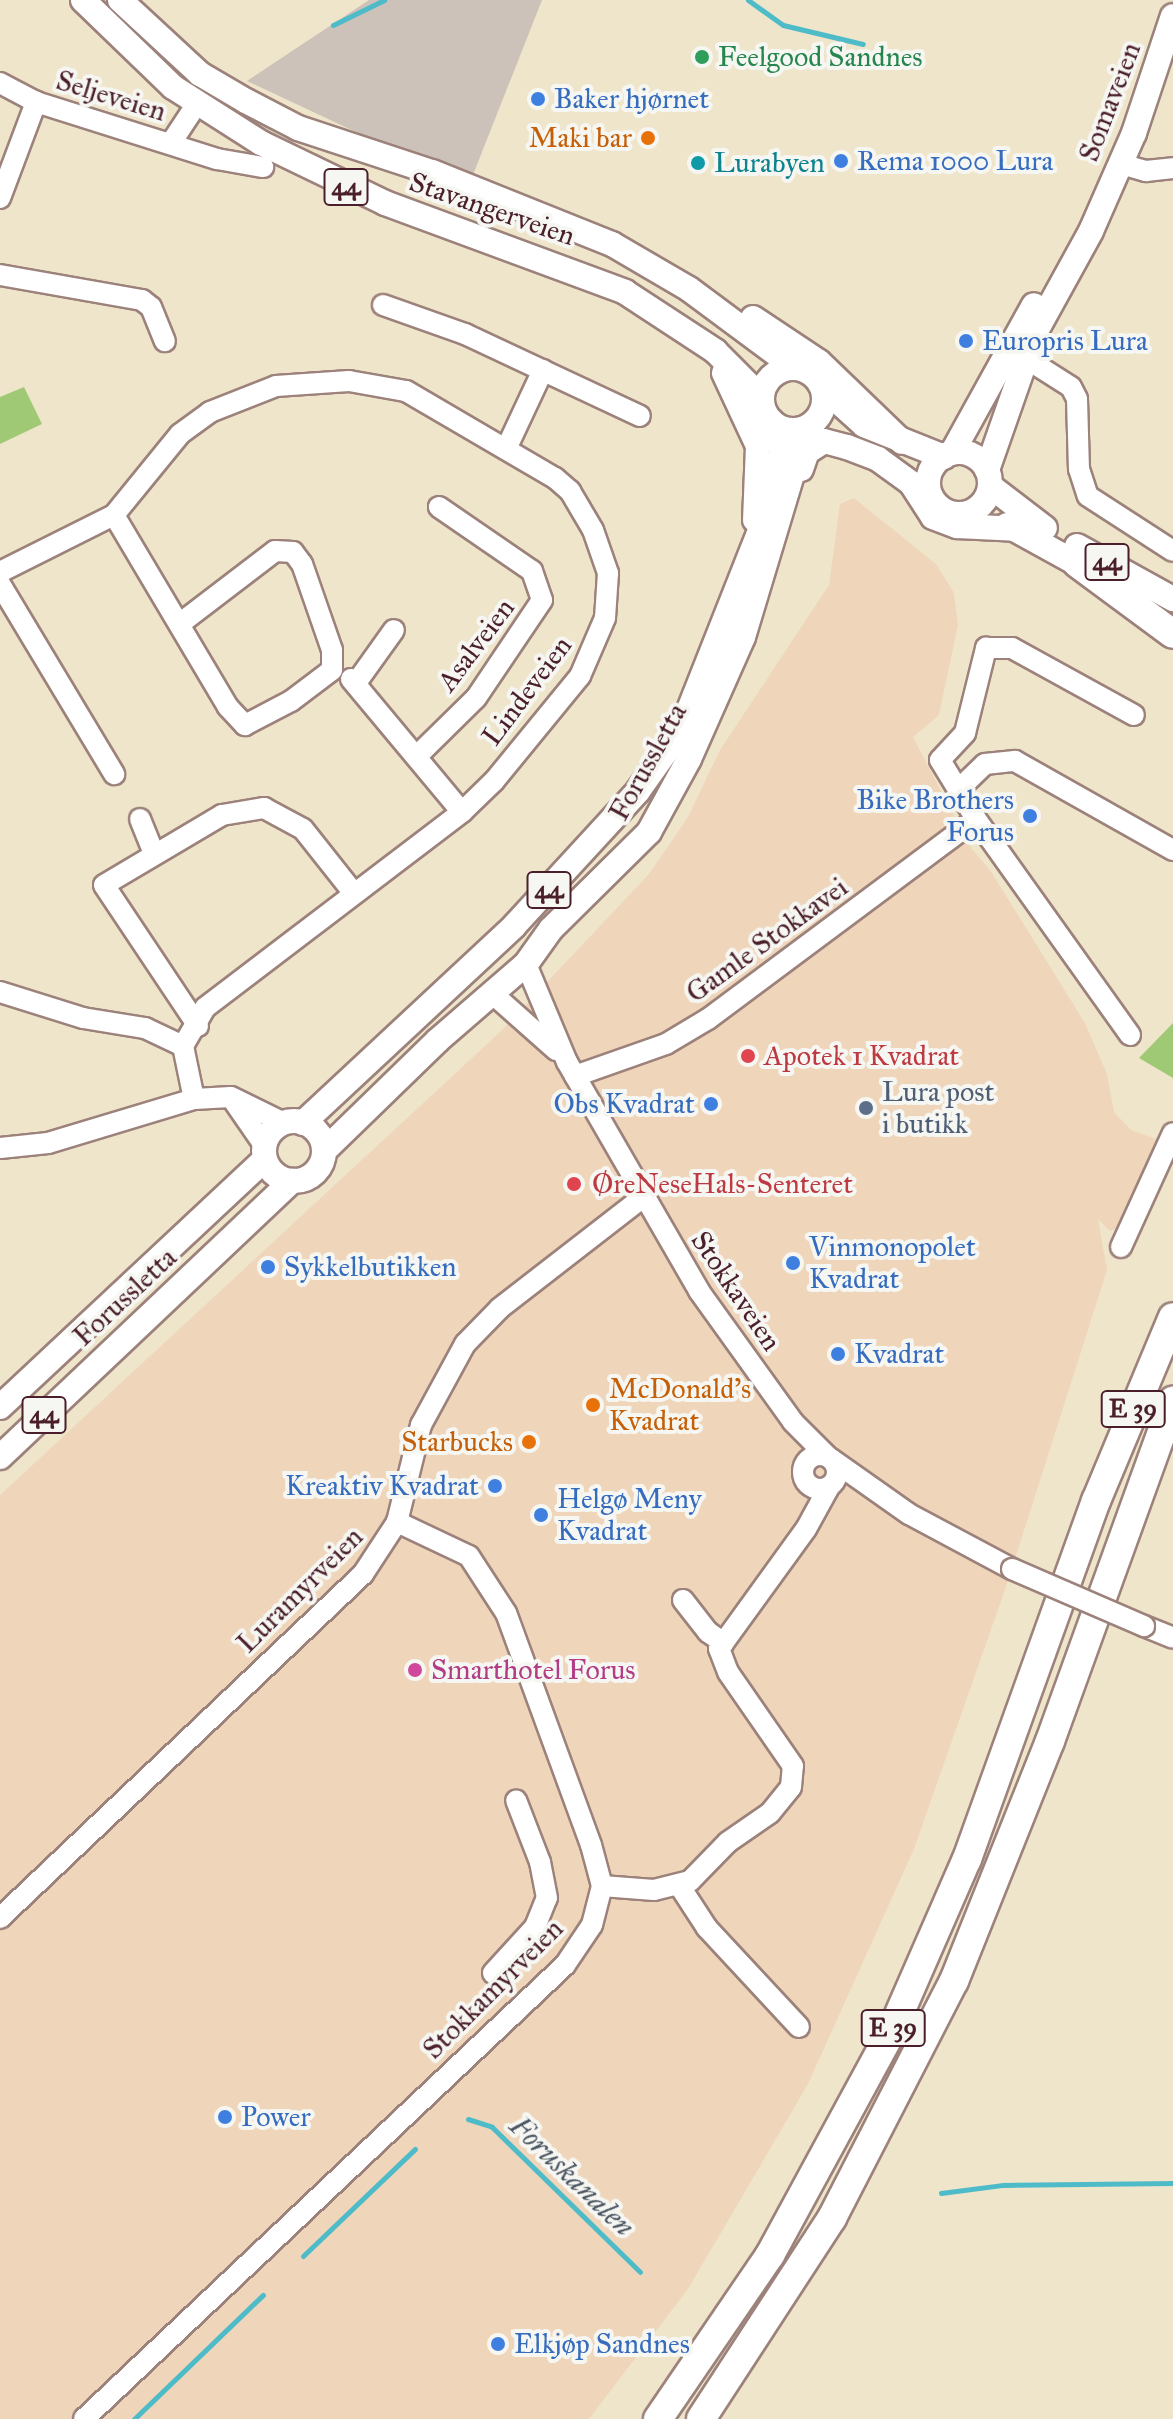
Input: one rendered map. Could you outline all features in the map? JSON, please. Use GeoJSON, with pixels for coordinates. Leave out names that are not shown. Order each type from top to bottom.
{"type":"FeatureCollection","features":[{"type":"Feature","properties":{"kind":"highway"},"geometry":{"type":"LineString","coordinates":[[1077,563],[1173,634]]}},
{"type":"Feature","properties":{"kind":"highway","name":"E 39"},"geometry":{"type":"LineString","coordinates":[[658,2419],[770,2255],[893,2028],[967,1859],[1096,1501],[1173,1317]]}},
{"type":"Feature","properties":{"kind":"highway","name":"E 39"},"geometry":{"type":"LineString","coordinates":[[701,2419],[832,2218],[954,1981],[1050,1741],[1173,1401]]}},
{"type":"Feature","properties":{"kind":"main road","name":"Stavangerveien"},"geometry":{"type":"LineString","coordinates":[[83,0],[196,105],[354,190],[588,275],[643,302],[715,351],[762,398]]}},
{"type":"Feature","properties":{"kind":"main road","name":"Stavangerveien"},"geometry":{"type":"LineString","coordinates":[[120,0],[200,74],[281,119],[541,212],[612,244],[689,289],[792,340],[902,442]]}},
{"type":"Feature","properties":{"kind":"main road","name":"Somaveien"},"geometry":{"type":"LineString","coordinates":[[948,455],[1018,353],[1091,231],[1098,207],[1121,164],[1173,16]]}},
{"type":"Feature","properties":{"kind":"main road","name":"Stavangerveien"},"geometry":{"type":"LineString","coordinates":[[689,289],[794,367]]}},
{"type":"Feature","properties":{"kind":"main road"},"geometry":{"type":"LineString","coordinates":[[643,302],[716,362],[736,389],[758,446],[753,538]]}},
{"type":"Feature","properties":{"kind":"main road","name":"Somaveien"},"geometry":{"type":"LineString","coordinates":[[988,478],[1018,353]]}},
{"type":"Feature","properties":{"kind":"main road"},"geometry":{"type":"LineString","coordinates":[[807,428],[822,410],[822,387],[815,377],[794,367],[772,375],[762,398],[771,421],[782,428],[807,428],[868,446],[908,468],[929,488]]}},
{"type":"Feature","properties":{"kind":"main road","name":"Stavangerveien"},"geometry":{"type":"LineString","coordinates":[[822,387],[856,419],[902,442],[948,455]]}},
{"type":"Feature","properties":{"kind":"main road","name":"Forussletta"},"geometry":{"type":"LineString","coordinates":[[0,1407],[293,1123],[514,926],[638,791],[685,720],[782,463],[771,421]]}},
{"type":"Feature","properties":{"kind":"main road","name":"Forussletta"},"geometry":{"type":"LineString","coordinates":[[0,1457],[292,1181],[317,1170],[324,1151],[437,1041],[494,995],[526,964],[551,929],[628,856],[664,807],[743,637],[807,428]]}},
{"type":"Feature","properties":{"kind":"main road"},"geometry":{"type":"LineString","coordinates":[[780,520],[807,452],[824,441],[878,459],[911,483],[933,517],[957,526],[1020,529]]}},
{"type":"Feature","properties":{"kind":"main road"},"geometry":{"type":"LineString","coordinates":[[929,488],[931,470],[948,455]]}},
{"type":"Feature","properties":{"kind":"main road","name":"44"},"geometry":{"type":"LineString","coordinates":[[948,455],[972,456],[988,478],[1041,525],[1173,599]]}},
{"type":"Feature","properties":{"kind":"main road"},"geometry":{"type":"LineString","coordinates":[[971,512],[988,478]]}},
{"type":"Feature","properties":{"kind":"main road","name":"44"},"geometry":{"type":"LineString","coordinates":[[929,488],[939,507],[971,512],[1020,529],[1173,618]]}},
{"type":"Feature","properties":{"kind":"main road"},"geometry":{"type":"LineString","coordinates":[[293,1123],[318,1133],[324,1151]]}},
{"type":"Feature","properties":{"kind":"main road"},"geometry":{"type":"LineString","coordinates":[[264,1152],[276,1176],[292,1181]]}},
{"type":"Feature","properties":{"kind":"street","name":"Seljeveien"},"geometry":{"type":"LineString","coordinates":[[0,83],[36,102],[217,159],[263,167]]}},
{"type":"Feature","properties":{"kind":"street","name":"Seljeveien"},"geometry":{"type":"LineString","coordinates":[[0,198],[36,102]]}},
{"type":"Feature","properties":{"kind":"street","name":"Seljeveien"},"geometry":{"type":"LineString","coordinates":[[171,143],[196,105]]}},
{"type":"Feature","properties":{"kind":"street"},"geometry":{"type":"LineString","coordinates":[[1121,164],[1146,171],[1173,168]]}},
{"type":"Feature","properties":{"kind":"street"},"geometry":{"type":"LineString","coordinates":[[0,275],[142,300],[151,307],[165,341]]}},
{"type":"Feature","properties":{"kind":"street"},"geometry":{"type":"LineString","coordinates":[[383,305],[543,370],[640,416]]}},
{"type":"Feature","properties":{"kind":"street"},"geometry":{"type":"LineString","coordinates":[[1018,353],[1071,387],[1077,399],[1079,469],[1088,496],[1173,551]]}},
{"type":"Feature","properties":{"kind":"street"},"geometry":{"type":"LineString","coordinates":[[507,447],[543,370]]}},
{"type":"Feature","properties":{"kind":"street","name":"Lindeveien"},"geometry":{"type":"LineString","coordinates":[[0,572],[114,515],[190,425],[234,399],[276,386],[349,381],[392,387],[455,415],[570,491],[593,530],[608,573],[605,618],[580,676],[556,709],[462,812],[215,998],[183,1046]]}},
{"type":"Feature","properties":{"kind":"street","name":"Asalveien"},"geometry":{"type":"LineString","coordinates":[[418,755],[476,698],[542,600],[532,571],[439,507]]}},
{"type":"Feature","properties":{"kind":"street"},"geometry":{"type":"LineString","coordinates":[[114,515],[182,622],[228,707],[245,725],[291,701],[332,670],[332,650],[302,564],[293,552],[275,551],[182,622]]}},
{"type":"Feature","properties":{"kind":"street"},"geometry":{"type":"LineString","coordinates":[[0,584],[114,774]]}},
{"type":"Feature","properties":{"kind":"street"},"geometry":{"type":"LineString","coordinates":[[394,630],[354,681],[462,812]]}},
{"type":"Feature","properties":{"kind":"street"},"geometry":{"type":"LineString","coordinates":[[1130,1035],[976,819],[940,760],[965,733],[986,648],[1012,648],[1134,715]]}},
{"type":"Feature","properties":{"kind":"street"},"geometry":{"type":"LineString","coordinates":[[959,789],[985,764],[1015,761],[1173,850]]}},
{"type":"Feature","properties":{"kind":"street"},"geometry":{"type":"LineString","coordinates":[[198,1026],[104,885],[222,815],[264,808],[303,829],[353,892]]}},
{"type":"Feature","properties":{"kind":"street"},"geometry":{"type":"LineString","coordinates":[[140,819],[154,853]]}},
{"type":"Feature","properties":{"kind":"street","name":"Gamle Stokkavei"},"geometry":{"type":"LineString","coordinates":[[571,1069],[666,1044],[708,1019],[976,819]]}},
{"type":"Feature","properties":{"kind":"street","name":"Stokkaveien"},"geometry":{"type":"LineString","coordinates":[[526,964],[571,1069],[642,1198],[699,1291],[793,1422],[829,1458],[883,1495],[977,1551],[1173,1638]]}},
{"type":"Feature","properties":{"kind":"street"},"geometry":{"type":"LineString","coordinates":[[0,992],[83,1018],[145,1028],[183,1046],[194,1099]]}},
{"type":"Feature","properties":{"kind":"street","name":"Stokkaveien"},"geometry":{"type":"LineString","coordinates":[[494,995],[521,1013],[571,1069]]}},
{"type":"Feature","properties":{"kind":"street"},"geometry":{"type":"LineString","coordinates":[[0,1148],[48,1143],[194,1099],[231,1097],[293,1123]]}},
{"type":"Feature","properties":{"kind":"street"},"geometry":{"type":"LineString","coordinates":[[231,1097],[264,1152]]}},
{"type":"Feature","properties":{"kind":"street"},"geometry":{"type":"LineString","coordinates":[[1121,1247],[1173,1133]]}},
{"type":"Feature","properties":{"kind":"street","name":"Luramyrveien"},"geometry":{"type":"LineString","coordinates":[[0,1918],[363,1574],[397,1522],[421,1425],[465,1344],[500,1308],[642,1198]]}},
{"type":"Feature","properties":{"kind":"street","name":"Stokkaveien"},"geometry":{"type":"LineString","coordinates":[[793,1422],[804,1474],[806,1529]]}},
{"type":"Feature","properties":{"kind":"street"},"geometry":{"type":"LineString","coordinates":[[397,1522],[469,1556],[487,1577],[506,1613],[602,1886],[654,1890],[679,1885],[770,1813],[791,1787],[793,1766],[728,1672],[719,1649],[806,1529],[831,1484],[837,1472],[829,1458],[814,1456],[804,1474],[816,1488],[831,1484]]}},
{"type":"Feature","properties":{"kind":"street","name":"Stokkaveien"},"geometry":{"type":"LineString","coordinates":[[831,1484],[883,1495]]}},
{"type":"Feature","properties":{"kind":"street"},"geometry":{"type":"LineString","coordinates":[[683,1600],[708,1632],[724,1643]]}},
{"type":"Feature","properties":{"kind":"street"},"geometry":{"type":"LineString","coordinates":[[493,1973],[535,1927],[547,1898],[540,1862],[516,1800]]}},
{"type":"Feature","properties":{"kind":"street"},"geometry":{"type":"LineString","coordinates":[[679,1885],[707,1928],[799,2027]]}},
{"type":"Feature","properties":{"kind":"street","name":"Stokkamyrveien"},"geometry":{"type":"LineString","coordinates":[[84,2419],[565,1965],[592,1925],[602,1886]]}},
{"type":"Feature","properties":{"kind":"shaded area"},"geometry":{"type":"Polygon","coordinates":[[[369,0],[542,0],[469,185],[247,81],[369,0]]]}},
{"type":"Feature","properties":{"kind":"shaded area"},"geometry":{"type":"Polygon","coordinates":[[[854,498],[936,564],[954,593],[958,625],[939,715],[913,737],[971,848],[990,870],[1085,1023],[1107,1074],[1114,1112],[1131,1130],[1158,1140],[1117,1228],[1110,1231],[1098,1219],[1107,1270],[1007,1584],[914,1849],[808,2084],[688,2289],[589,2419],[0,2419],[0,1495],[500,1032],[649,874],[688,817],[720,750],[829,585],[840,504],[854,498]]]}},
{"type":"Feature","properties":{"kind":"green space"},"geometry":{"type":"Polygon","coordinates":[[[24,387],[42,424],[0,444],[0,397],[24,387]]]}},
{"type":"Feature","properties":{"kind":"green space"},"geometry":{"type":"Polygon","coordinates":[[[1173,1023],[1173,1078],[1139,1058],[1173,1023]]]}},
{"type":"Feature","properties":{"kind":"waterway"},"geometry":{"type":"LineString","coordinates":[[333,25],[384,0]]}},
{"type":"Feature","properties":{"kind":"waterway"},"geometry":{"type":"LineString","coordinates":[[748,0],[783,25],[863,44]]}},
{"type":"Feature","properties":{"kind":"waterway","name":"Foruskanalen"},"geometry":{"type":"LineString","coordinates":[[468,2119],[492,2127],[640,2272]]}},
{"type":"Feature","properties":{"kind":"waterway","name":"Foruskanalen"},"geometry":{"type":"LineString","coordinates":[[303,2256],[415,2149]]}},
{"type":"Feature","properties":{"kind":"waterway"},"geometry":{"type":"LineString","coordinates":[[941,2193],[1003,2185],[1173,2183]]}},
{"type":"Feature","properties":{"kind":"waterway","name":"Foruskanalen"},"geometry":{"type":"LineString","coordinates":[[134,2419],[263,2295]]}},
{"type":"Feature","properties":{"kind":"place","name":"Feelgood Sandnes"},"geometry":{"type":"Point","coordinates":[702,57]}},
{"type":"Feature","properties":{"kind":"place","name":"Baker hjørnet"},"geometry":{"type":"Point","coordinates":[538,99]}},
{"type":"Feature","properties":{"kind":"place","name":"Maki bar"},"geometry":{"type":"Point","coordinates":[648,138]}},
{"type":"Feature","properties":{"kind":"place","name":"Rema 1000 Lura"},"geometry":{"type":"Point","coordinates":[841,161]}},
{"type":"Feature","properties":{"kind":"place","name":"Lurabyen"},"geometry":{"type":"Point","coordinates":[698,163]}},
{"type":"Feature","properties":{"kind":"place","name":"Europris Lura"},"geometry":{"type":"Point","coordinates":[966,341]}},
{"type":"Feature","properties":{"kind":"place","name":"Bike Brothers Forus"},"geometry":{"type":"Point","coordinates":[1030,816]}},
{"type":"Feature","properties":{"kind":"place","name":"Apotek 1 Kvadrat"},"geometry":{"type":"Point","coordinates":[748,1056]}},
{"type":"Feature","properties":{"kind":"place","name":"Obs Kvadrat"},"geometry":{"type":"Point","coordinates":[711,1104]}},
{"type":"Feature","properties":{"kind":"place","name":"Lura post i butikk"},"geometry":{"type":"Point","coordinates":[866,1108]}},
{"type":"Feature","properties":{"kind":"place","name":"ØreNeseHals-Senteret"},"geometry":{"type":"Point","coordinates":[574,1184]}},
{"type":"Feature","properties":{"kind":"place","name":"Vinmonopolet Kvadrat"},"geometry":{"type":"Point","coordinates":[793,1263]}},
{"type":"Feature","properties":{"kind":"place","name":"Sykkelbutikken"},"geometry":{"type":"Point","coordinates":[268,1267]}},
{"type":"Feature","properties":{"kind":"place","name":"Kvadrat"},"geometry":{"type":"Point","coordinates":[838,1354]}},
{"type":"Feature","properties":{"kind":"place","name":"McDonald's Kvadrat"},"geometry":{"type":"Point","coordinates":[593,1405]}},
{"type":"Feature","properties":{"kind":"place","name":"Starbucks"},"geometry":{"type":"Point","coordinates":[529,1442]}},
{"type":"Feature","properties":{"kind":"place","name":"Kreaktiv Kvadrat"},"geometry":{"type":"Point","coordinates":[495,1486]}},
{"type":"Feature","properties":{"kind":"place","name":"Helgø Meny Kvadrat"},"geometry":{"type":"Point","coordinates":[541,1515]}},
{"type":"Feature","properties":{"kind":"place","name":"Smarthotel Forus"},"geometry":{"type":"Point","coordinates":[415,1670]}},
{"type":"Feature","properties":{"kind":"place","name":"Power"},"geometry":{"type":"Point","coordinates":[225,2117]}},
{"type":"Feature","properties":{"kind":"place","name":"Elkjøp Sandnes"},"geometry":{"type":"Point","coordinates":[498,2344]}}]}
